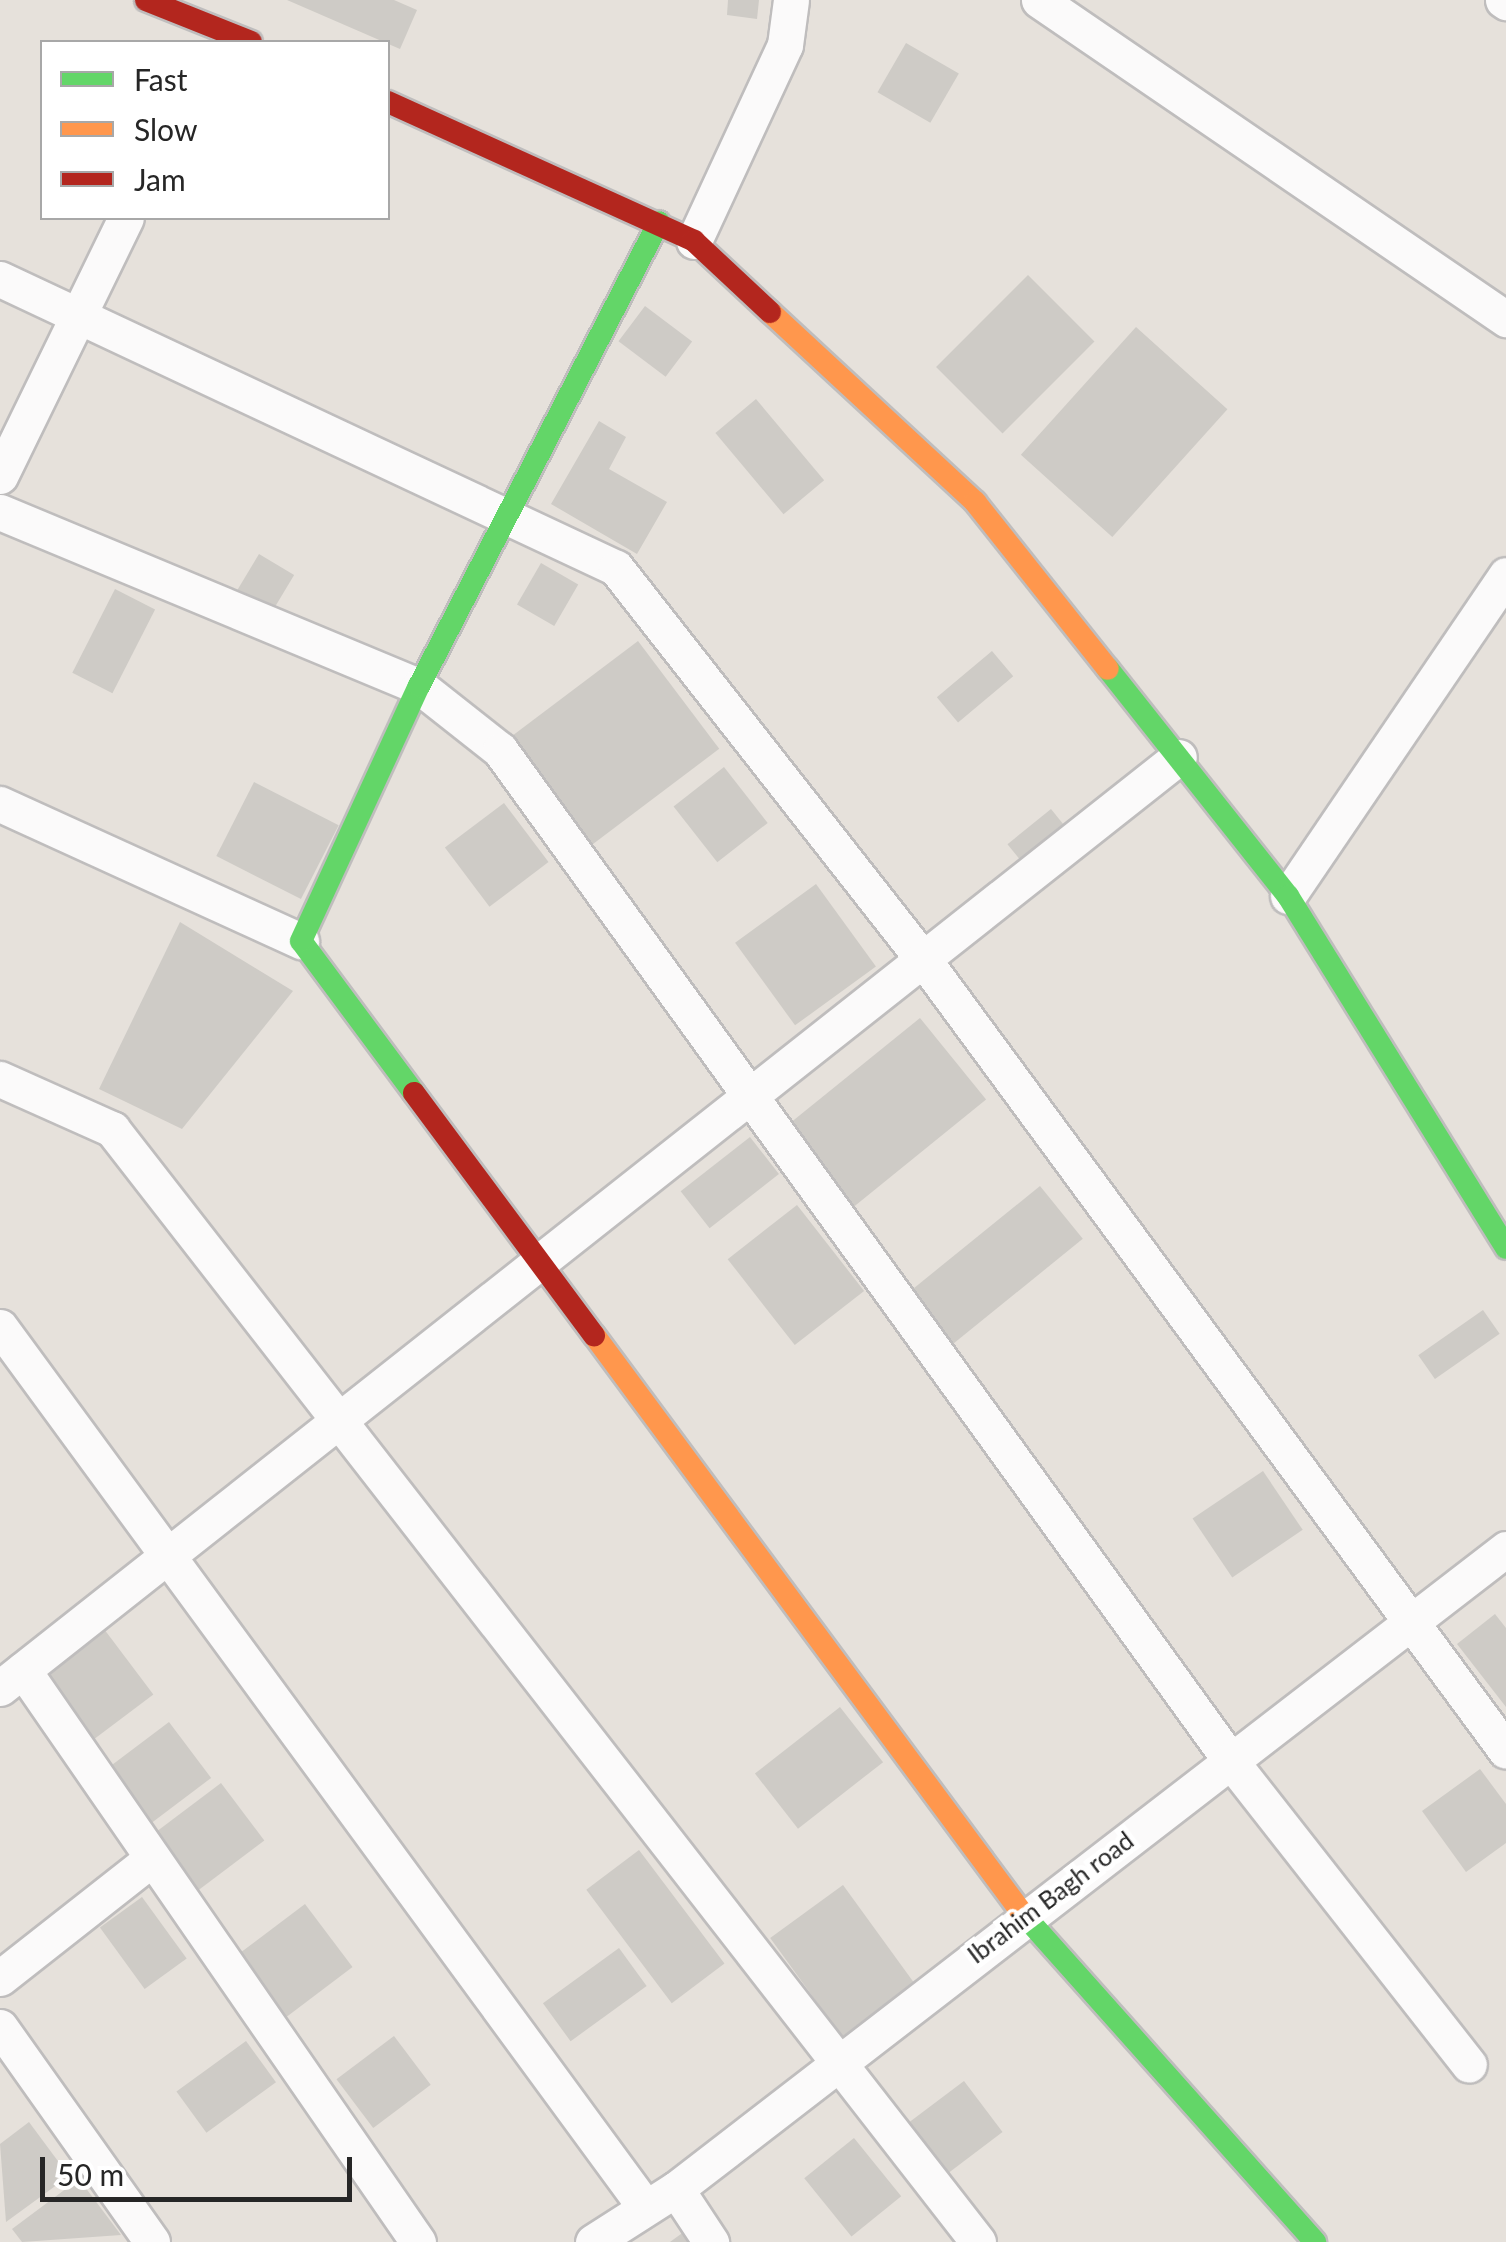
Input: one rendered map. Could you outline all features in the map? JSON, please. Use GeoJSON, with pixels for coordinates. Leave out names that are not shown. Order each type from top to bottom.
{"type":"FeatureCollection","features":[{"type":"Feature","properties":{"kind":"street"},"geometry":{"type":"LineString","coordinates":[[146,0],[214,35],[240,40]]}},
{"type":"Feature","properties":{"kind":"street"},"geometry":{"type":"LineString","coordinates":[[694,241],[785,45],[791,0]]}},
{"type":"Feature","properties":{"kind":"street"},"geometry":{"type":"LineString","coordinates":[[1039,0],[1506,319]]}},
{"type":"Feature","properties":{"kind":"street"},"geometry":{"type":"LineString","coordinates":[[390,103],[694,241],[975,502],[1288,896],[1504,1239]]}},
{"type":"Feature","properties":{"kind":"street"},"geometry":{"type":"LineString","coordinates":[[0,476],[125,220]]}},
{"type":"Feature","properties":{"kind":"street"},"geometry":{"type":"LineString","coordinates":[[301,941],[420,686],[513,512],[659,222]]}},
{"type":"Feature","properties":{"kind":"street"},"geometry":{"type":"LineString","coordinates":[[0,279],[513,512],[616,568],[923,959],[1506,1751]]}},
{"type":"Feature","properties":{"kind":"street"},"geometry":{"type":"LineString","coordinates":[[0,512],[420,686],[500,750],[747,1098],[1230,1760],[1469,2064]]}},
{"type":"Feature","properties":{"kind":"street"},"geometry":{"type":"LineString","coordinates":[[1288,896],[1506,574]]}},
{"type":"Feature","properties":{"kind":"street"},"geometry":{"type":"LineString","coordinates":[[418,2242],[150,1860],[11,1679],[1179,757]]}},
{"type":"Feature","properties":{"kind":"street"},"geometry":{"type":"LineString","coordinates":[[0,804],[301,941],[543,1259],[1025,1917],[1282,2215],[1315,2242]]}},
{"type":"Feature","properties":{"kind":"street"},"geometry":{"type":"LineString","coordinates":[[0,1080],[112,1128],[978,2242]]}},
{"type":"Feature","properties":{"kind":"street"},"geometry":{"type":"LineString","coordinates":[[0,1327],[171,1553],[642,2203]]}},
{"type":"Feature","properties":{"kind":"street","name":"Ibrahim Bagh road"},"geometry":{"type":"LineString","coordinates":[[594,2242],[642,2203],[676,2189],[838,2060],[1506,1548]]}},
{"type":"Feature","properties":{"kind":"street"},"geometry":{"type":"LineString","coordinates":[[0,1978],[150,1860]]}},
{"type":"Feature","properties":{"kind":"street"},"geometry":{"type":"LineString","coordinates":[[0,2027],[152,2242]]}},
{"type":"Feature","properties":{"kind":"street"},"geometry":{"type":"LineString","coordinates":[[676,2189],[710,2242]]}},
{"type":"Feature","properties":{"kind":"building"},"geometry":{"type":"Polygon","coordinates":[[[287,0],[394,0],[417,10],[400,49],[390,45],[390,40],[379,40],[287,0]]]}},
{"type":"Feature","properties":{"kind":"building"},"geometry":{"type":"Polygon","coordinates":[[[728,0],[759,0],[757,19],[727,15],[728,0]]]}},
{"type":"Feature","properties":{"kind":"building"},"geometry":{"type":"Polygon","coordinates":[[[906,43],[959,74],[930,123],[878,92],[906,43]]]}},
{"type":"Feature","properties":{"kind":"building"},"geometry":{"type":"Polygon","coordinates":[[[1028,275],[1094,341],[1003,433],[936,367],[1028,275]]]}},
{"type":"Feature","properties":{"kind":"building"},"geometry":{"type":"Polygon","coordinates":[[[645,306],[692,342],[666,377],[619,341],[645,306]]]}},
{"type":"Feature","properties":{"kind":"building"},"geometry":{"type":"Polygon","coordinates":[[[1136,327],[1227,409],[1112,537],[1021,455],[1136,327]]]}},
{"type":"Feature","properties":{"kind":"building"},"geometry":{"type":"Polygon","coordinates":[[[756,399],[824,480],[784,514],[715,433],[756,399]]]}},
{"type":"Feature","properties":{"kind":"building"},"geometry":{"type":"Polygon","coordinates":[[[599,421],[626,437],[609,469],[667,502],[637,554],[551,504],[599,421]]]}},
{"type":"Feature","properties":{"kind":"building"},"geometry":{"type":"Polygon","coordinates":[[[259,554],[294,575],[273,611],[237,590],[259,554]]]}},
{"type":"Feature","properties":{"kind":"building"},"geometry":{"type":"Polygon","coordinates":[[[541,563],[578,584],[554,626],[517,605],[541,563]]]}},
{"type":"Feature","properties":{"kind":"building"},"geometry":{"type":"Polygon","coordinates":[[[115,589],[155,609],[112,693],[72,673],[115,589]]]}},
{"type":"Feature","properties":{"kind":"building"},"geometry":{"type":"Polygon","coordinates":[[[638,641],[719,749],[589,847],[508,739],[638,641]]]}},
{"type":"Feature","properties":{"kind":"building"},"geometry":{"type":"Polygon","coordinates":[[[992,651],[1013,676],[958,723],[937,697],[992,651]]]}},
{"type":"Feature","properties":{"kind":"building"},"geometry":{"type":"Polygon","coordinates":[[[724,767],[768,823],[717,862],[674,806],[724,767]]]}},
{"type":"Feature","properties":{"kind":"building"},"geometry":{"type":"Polygon","coordinates":[[[254,782],[339,825],[301,899],[216,856],[254,782]]]}},
{"type":"Feature","properties":{"kind":"building"},"geometry":{"type":"Polygon","coordinates":[[[504,803],[549,862],[489,907],[445,848],[504,803]]]}},
{"type":"Feature","properties":{"kind":"building"},"geometry":{"type":"Polygon","coordinates":[[[1051,809],[1067,829],[1024,864],[1007,844],[1051,809]]]}},
{"type":"Feature","properties":{"kind":"building"},"geometry":{"type":"Polygon","coordinates":[[[816,884],[876,967],[795,1025],[735,943],[816,884]]]}},
{"type":"Feature","properties":{"kind":"building"},"geometry":{"type":"Polygon","coordinates":[[[180,922],[293,991],[182,1129],[99,1089],[180,922]]]}},
{"type":"Feature","properties":{"kind":"building"},"geometry":{"type":"Polygon","coordinates":[[[920,1018],[986,1100],[853,1207],[787,1126],[920,1018]]]}},
{"type":"Feature","properties":{"kind":"building"},"geometry":{"type":"Polygon","coordinates":[[[750,1137],[779,1174],[710,1228],[681,1191],[750,1137]]]}},
{"type":"Feature","properties":{"kind":"building"},"geometry":{"type":"Polygon","coordinates":[[[1040,1186],[1083,1239],[944,1351],[901,1299],[1040,1186]]]}},
{"type":"Feature","properties":{"kind":"building"},"geometry":{"type":"Polygon","coordinates":[[[797,1205],[864,1291],[795,1345],[728,1259],[797,1205]]]}},
{"type":"Feature","properties":{"kind":"building"},"geometry":{"type":"Polygon","coordinates":[[[1483,1310],[1500,1334],[1435,1379],[1418,1355],[1483,1310]]]}},
{"type":"Feature","properties":{"kind":"building"},"geometry":{"type":"Polygon","coordinates":[[[1263,1471],[1303,1530],[1232,1577],[1193,1519],[1263,1471]]]}},
{"type":"Feature","properties":{"kind":"building"},"geometry":{"type":"Polygon","coordinates":[[[1495,1614],[1506,1628],[1506,1707],[1457,1644],[1495,1614]]]}},
{"type":"Feature","properties":{"kind":"building"},"geometry":{"type":"Polygon","coordinates":[[[104,1629],[153,1694],[94,1739],[45,1674],[104,1629]]]}},
{"type":"Feature","properties":{"kind":"building"},"geometry":{"type":"Polygon","coordinates":[[[840,1707],[883,1762],[798,1829],[755,1773],[840,1707]]]}},
{"type":"Feature","properties":{"kind":"building"},"geometry":{"type":"Polygon","coordinates":[[[169,1722],[211,1778],[146,1827],[104,1771],[169,1722]]]}},
{"type":"Feature","properties":{"kind":"building"},"geometry":{"type":"Polygon","coordinates":[[[1480,1769],[1506,1804],[1506,1843],[1466,1872],[1422,1811],[1480,1769]]]}},
{"type":"Feature","properties":{"kind":"building"},"geometry":{"type":"Polygon","coordinates":[[[221,1783],[264,1841],[196,1892],[152,1835],[221,1783]]]}},
{"type":"Feature","properties":{"kind":"building"},"geometry":{"type":"Polygon","coordinates":[[[639,1850],[724,1963],[672,2003],[586,1890],[639,1850]]]}},
{"type":"Feature","properties":{"kind":"building"},"geometry":{"type":"Polygon","coordinates":[[[843,1885],[915,1984],[842,2037],[770,1938],[843,1885]]]}},
{"type":"Feature","properties":{"kind":"building"},"geometry":{"type":"Polygon","coordinates":[[[142,1897],[187,1958],[145,1989],[100,1928],[142,1897]]]}},
{"type":"Feature","properties":{"kind":"building"},"geometry":{"type":"Polygon","coordinates":[[[305,1904],[353,1967],[281,2021],[234,1958],[305,1904]]]}},
{"type":"Feature","properties":{"kind":"building"},"geometry":{"type":"Polygon","coordinates":[[[619,1948],[647,1986],[571,2041],[543,2003],[619,1948]]]}},
{"type":"Feature","properties":{"kind":"building"},"geometry":{"type":"Polygon","coordinates":[[[394,2036],[431,2085],[373,2128],[336,2079],[394,2036]]]}},
{"type":"Feature","properties":{"kind":"building"},"geometry":{"type":"Polygon","coordinates":[[[246,2041],[276,2082],[206,2133],[176,2092],[246,2041]]]}},
{"type":"Feature","properties":{"kind":"building"},"geometry":{"type":"Polygon","coordinates":[[[964,2081],[1003,2132],[943,2177],[905,2126],[964,2081]]]}},
{"type":"Feature","properties":{"kind":"building"},"geometry":{"type":"Polygon","coordinates":[[[29,2122],[69,2176],[6,2222],[0,2144],[29,2122]]]}},
{"type":"Feature","properties":{"kind":"building"},"geometry":{"type":"Polygon","coordinates":[[[854,2138],[901,2196],[851,2237],[804,2178],[854,2138]]]}},
{"type":"Feature","properties":{"kind":"building"},"geometry":{"type":"Polygon","coordinates":[[[79,2179],[121,2235],[22,2242],[12,2229],[79,2179]]]}},
{"type":"Feature","properties":{"kind":"building"},"geometry":{"type":"Polygon","coordinates":[[[685,2231],[693,2242],[670,2242],[685,2231]]]}},
{"type":"Feature","properties":{"kind":"traffic: fast"},"geometry":{"type":"LineString","coordinates":[[414,1093],[301,941],[419,686],[659,222]]}},
{"type":"Feature","properties":{"kind":"traffic: fast"},"geometry":{"type":"LineString","coordinates":[[1108,669],[1288,896],[1506,1248]]}},
{"type":"Feature","properties":{"kind":"traffic: fast"},"geometry":{"type":"LineString","coordinates":[[1022,1913],[1315,2242]]}},
{"type":"Feature","properties":{"kind":"traffic: slow"},"geometry":{"type":"LineString","coordinates":[[770,312],[975,502],[1108,669]]}},
{"type":"Feature","properties":{"kind":"traffic: slow"},"geometry":{"type":"LineString","coordinates":[[594,1335],[1022,1913]]}},
{"type":"Feature","properties":{"kind":"traffic: jam"},"geometry":{"type":"LineString","coordinates":[[146,0],[246,40]]}},
{"type":"Feature","properties":{"kind":"traffic: jam"},"geometry":{"type":"LineString","coordinates":[[390,103],[694,241],[770,312]]}},
{"type":"Feature","properties":{"kind":"traffic: jam"},"geometry":{"type":"LineString","coordinates":[[414,1093],[594,1335]]}}]}
